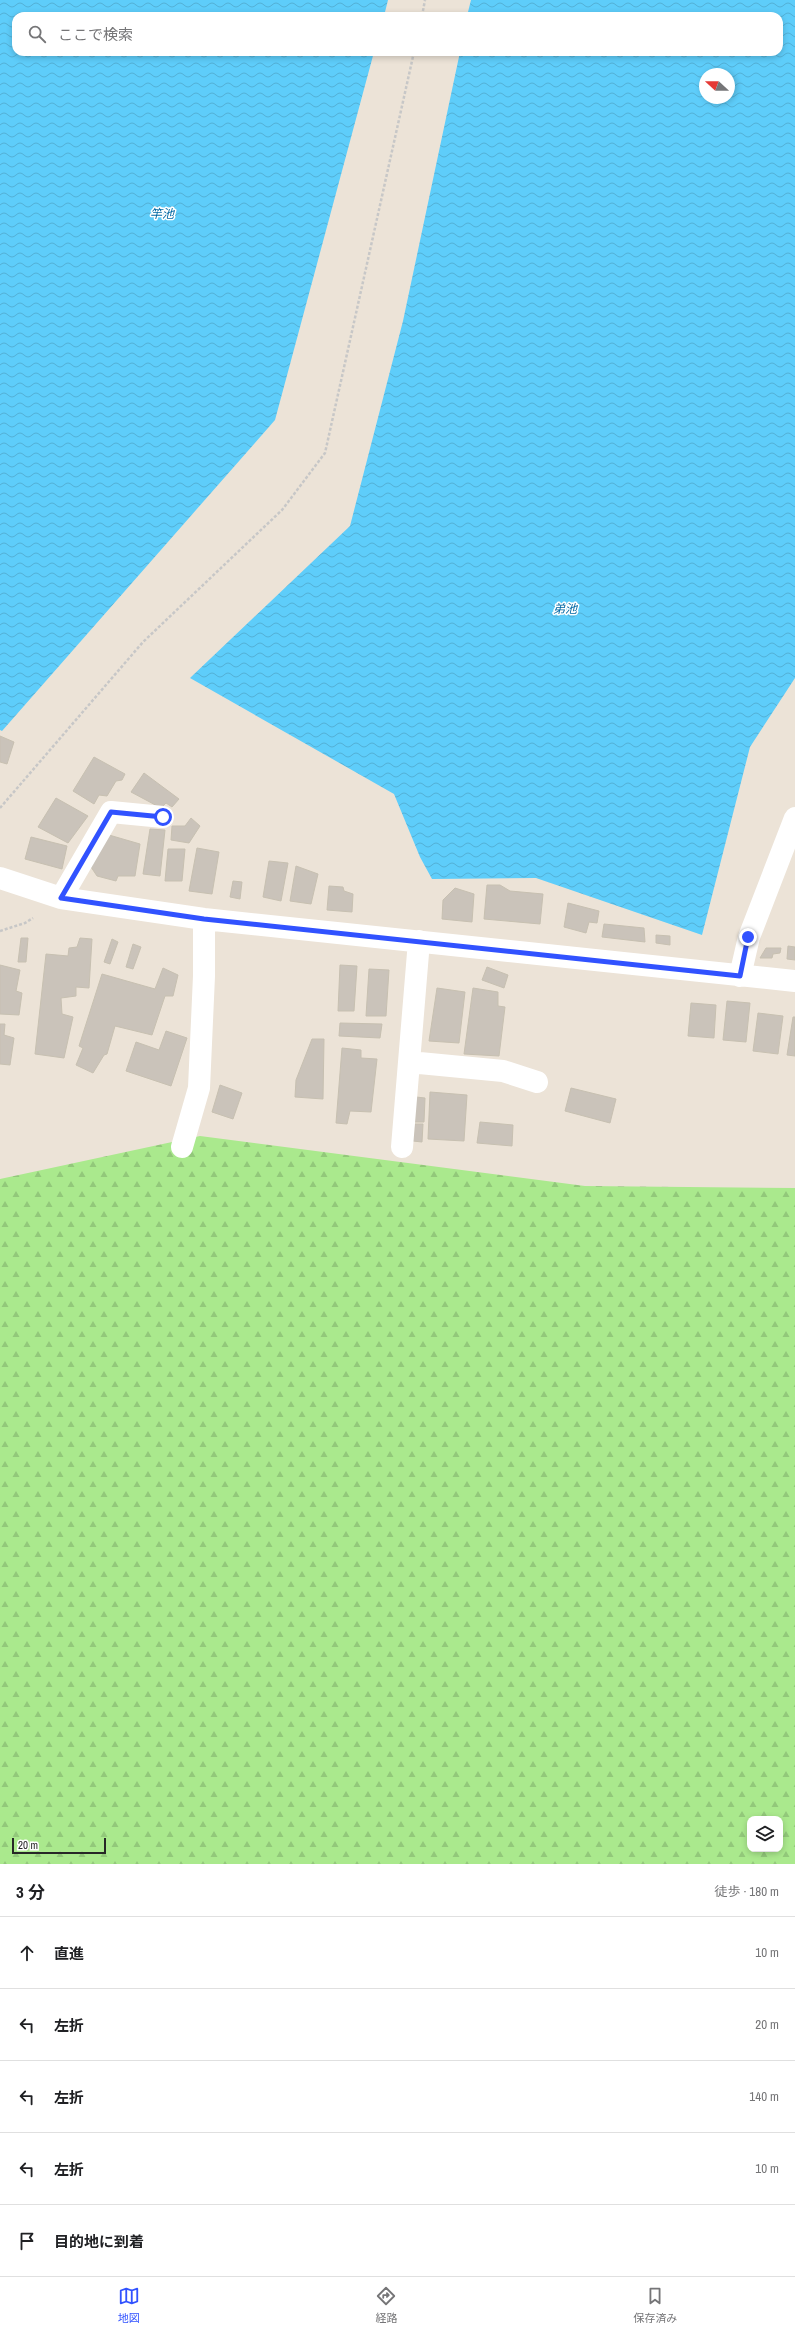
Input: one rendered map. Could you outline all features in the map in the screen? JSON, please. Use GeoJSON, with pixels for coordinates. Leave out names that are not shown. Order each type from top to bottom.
{"type":"FeatureCollection","features":[{"type":"Feature","properties":{"kind":"street"},"geometry":{"type":"LineString","coordinates":[[61,898],[111,812],[163,817]]}},
{"type":"Feature","properties":{"kind":"street"},"geometry":{"type":"LineString","coordinates":[[740,976],[748,937],[795,818]]}},
{"type":"Feature","properties":{"kind":"street"},"geometry":{"type":"LineString","coordinates":[[0,878],[61,898],[204,919],[795,981]]}},
{"type":"Feature","properties":{"kind":"street"},"geometry":{"type":"LineString","coordinates":[[182,1147],[199,1088],[204,976],[204,919]]}},
{"type":"Feature","properties":{"kind":"street"},"geometry":{"type":"LineString","coordinates":[[402,1147],[419,941]]}},
{"type":"Feature","properties":{"kind":"street"},"geometry":{"type":"LineString","coordinates":[[409,1062],[503,1071],[537,1082]]}},
{"type":"Feature","properties":{"kind":"path"},"geometry":{"type":"LineString","coordinates":[[423,12],[425,0]]}},
{"type":"Feature","properties":{"kind":"path"},"geometry":{"type":"LineString","coordinates":[[0,808],[143,642],[282,510],[325,453],[413,56]]}},
{"type":"Feature","properties":{"kind":"green space"},"geometry":{"type":"Polygon","coordinates":[[[200,1136],[585,1186],[795,1188],[795,1864],[0,1864],[0,1179],[200,1136]]]}},
{"type":"Feature","properties":{"kind":"water","name":"竿池"},"geometry":{"type":"Polygon","coordinates":[[[0,0],[388,0],[385,12],[12,12],[12,56],[373,56],[275,420],[2,731],[0,730],[0,0]]]}},
{"type":"Feature","properties":{"kind":"water","name":"弟池"},"geometry":{"type":"Polygon","coordinates":[[[471,0],[795,0],[795,678],[750,747],[702,935],[536,878],[432,879],[420,857],[394,794],[190,678],[350,526],[403,321],[459,56],[783,56],[783,12],[468,12],[471,0]]]}},
{"type":"Feature","properties":{"kind":"building"},"geometry":{"type":"Polygon","coordinates":[[[0,736],[14,742],[7,764],[0,762],[0,736]]]}},
{"type":"Feature","properties":{"kind":"building"},"geometry":{"type":"Polygon","coordinates":[[[94,757],[125,774],[122,780],[116,781],[107,796],[99,795],[94,804],[73,791],[94,757]]]}},
{"type":"Feature","properties":{"kind":"building"},"geometry":{"type":"Polygon","coordinates":[[[144,773],[179,799],[172,807],[166,803],[161,808],[131,792],[144,773]]]}},
{"type":"Feature","properties":{"kind":"building"},"geometry":{"type":"Polygon","coordinates":[[[56,798],[88,816],[68,843],[38,827],[56,798]]]}},
{"type":"Feature","properties":{"kind":"building"},"geometry":{"type":"Polygon","coordinates":[[[191,818],[200,826],[189,843],[171,840],[172,826],[185,826],[191,818]]]}},
{"type":"Feature","properties":{"kind":"building"},"geometry":{"type":"Polygon","coordinates":[[[150,829],[165,830],[160,876],[143,874],[150,829]]]}},
{"type":"Feature","properties":{"kind":"building"},"geometry":{"type":"Polygon","coordinates":[[[109,835],[140,844],[135,876],[118,876],[116,881],[97,876],[91,867],[109,835]]]}},
{"type":"Feature","properties":{"kind":"building"},"geometry":{"type":"Polygon","coordinates":[[[31,837],[67,846],[62,869],[25,859],[31,837]]]}},
{"type":"Feature","properties":{"kind":"building"},"geometry":{"type":"Polygon","coordinates":[[[197,848],[219,852],[212,894],[189,891],[197,848]]]}},
{"type":"Feature","properties":{"kind":"building"},"geometry":{"type":"Polygon","coordinates":[[[168,849],[185,849],[182,881],[165,881],[168,849]]]}},
{"type":"Feature","properties":{"kind":"building"},"geometry":{"type":"Polygon","coordinates":[[[269,861],[288,863],[281,901],[263,897],[269,861]]]}},
{"type":"Feature","properties":{"kind":"building"},"geometry":{"type":"Polygon","coordinates":[[[296,866],[318,874],[311,904],[290,901],[296,866]]]}},
{"type":"Feature","properties":{"kind":"building"},"geometry":{"type":"Polygon","coordinates":[[[233,881],[242,882],[240,899],[230,897],[233,881]]]}},
{"type":"Feature","properties":{"kind":"building"},"geometry":{"type":"Polygon","coordinates":[[[487,885],[500,885],[510,891],[543,894],[540,924],[484,919],[487,885]]]}},
{"type":"Feature","properties":{"kind":"building"},"geometry":{"type":"Polygon","coordinates":[[[329,886],[343,887],[344,891],[353,894],[352,912],[327,910],[329,886]]]}},
{"type":"Feature","properties":{"kind":"building"},"geometry":{"type":"Polygon","coordinates":[[[455,888],[474,894],[472,922],[442,919],[443,900],[455,888]]]}},
{"type":"Feature","properties":{"kind":"building"},"geometry":{"type":"Polygon","coordinates":[[[568,903],[599,911],[597,923],[589,922],[586,933],[564,927],[568,903]]]}},
{"type":"Feature","properties":{"kind":"building"},"geometry":{"type":"Polygon","coordinates":[[[604,924],[644,928],[645,942],[602,937],[604,924]]]}},
{"type":"Feature","properties":{"kind":"building"},"geometry":{"type":"Polygon","coordinates":[[[656,935],[670,936],[670,945],[656,943],[656,935]]]}},
{"type":"Feature","properties":{"kind":"building"},"geometry":{"type":"Polygon","coordinates":[[[21,938],[28,938],[26,962],[18,962],[21,938]]]}},
{"type":"Feature","properties":{"kind":"building"},"geometry":{"type":"Polygon","coordinates":[[[80,938],[92,939],[89,988],[76,987],[76,996],[61,998],[62,1014],[73,1017],[64,1058],[35,1054],[46,954],[68,956],[69,948],[77,947],[80,938]]]}},
{"type":"Feature","properties":{"kind":"building"},"geometry":{"type":"Polygon","coordinates":[[[112,939],[118,942],[110,964],[104,962],[112,939]]]}},
{"type":"Feature","properties":{"kind":"building"},"geometry":{"type":"Polygon","coordinates":[[[133,944],[141,947],[133,969],[126,967],[133,944]]]}},
{"type":"Feature","properties":{"kind":"building"},"geometry":{"type":"Polygon","coordinates":[[[788,946],[795,947],[795,960],[787,959],[788,946]]]}},
{"type":"Feature","properties":{"kind":"building"},"geometry":{"type":"Polygon","coordinates":[[[766,948],[781,948],[780,953],[773,954],[772,958],[760,958],[766,948]]]}},
{"type":"Feature","properties":{"kind":"building"},"geometry":{"type":"Polygon","coordinates":[[[0,965],[20,970],[16,991],[22,993],[19,1015],[0,1014],[0,965]]]}},
{"type":"Feature","properties":{"kind":"building"},"geometry":{"type":"Polygon","coordinates":[[[340,965],[357,966],[354,1011],[338,1011],[340,965]]]}},
{"type":"Feature","properties":{"kind":"building"},"geometry":{"type":"Polygon","coordinates":[[[487,967],[508,975],[504,988],[482,980],[487,967]]]}},
{"type":"Feature","properties":{"kind":"building"},"geometry":{"type":"Polygon","coordinates":[[[163,968],[178,975],[173,996],[165,996],[152,1035],[115,1026],[107,1054],[104,1055],[93,1073],[76,1065],[83,1048],[79,1046],[102,974],[155,989],[163,968]]]}},
{"type":"Feature","properties":{"kind":"building"},"geometry":{"type":"Polygon","coordinates":[[[369,969],[389,970],[386,1016],[366,1016],[369,969]]]}},
{"type":"Feature","properties":{"kind":"building"},"geometry":{"type":"Polygon","coordinates":[[[437,988],[465,992],[459,1043],[429,1041],[437,988]]]}},
{"type":"Feature","properties":{"kind":"building"},"geometry":{"type":"Polygon","coordinates":[[[473,988],[498,992],[498,1006],[505,1007],[499,1056],[464,1054],[473,988]]]}},
{"type":"Feature","properties":{"kind":"building"},"geometry":{"type":"Polygon","coordinates":[[[727,1001],[750,1003],[746,1042],[723,1040],[727,1001]]]}},
{"type":"Feature","properties":{"kind":"building"},"geometry":{"type":"Polygon","coordinates":[[[691,1003],[716,1005],[714,1038],[688,1036],[691,1003]]]}},
{"type":"Feature","properties":{"kind":"building"},"geometry":{"type":"Polygon","coordinates":[[[758,1013],[783,1016],[778,1054],[753,1051],[758,1013]]]}},
{"type":"Feature","properties":{"kind":"building"},"geometry":{"type":"Polygon","coordinates":[[[793,1017],[795,1017],[795,1056],[787,1055],[793,1017]]]}},
{"type":"Feature","properties":{"kind":"building"},"geometry":{"type":"Polygon","coordinates":[[[340,1023],[382,1024],[380,1038],[339,1036],[340,1023]]]}},
{"type":"Feature","properties":{"kind":"building"},"geometry":{"type":"Polygon","coordinates":[[[0,1024],[5,1024],[4,1035],[14,1038],[10,1065],[0,1064],[0,1024]]]}},
{"type":"Feature","properties":{"kind":"building"},"geometry":{"type":"Polygon","coordinates":[[[166,1031],[187,1038],[171,1086],[126,1071],[136,1042],[159,1050],[166,1031]]]}},
{"type":"Feature","properties":{"kind":"building"},"geometry":{"type":"Polygon","coordinates":[[[312,1039],[324,1039],[323,1099],[295,1097],[296,1080],[312,1039]]]}},
{"type":"Feature","properties":{"kind":"building"},"geometry":{"type":"Polygon","coordinates":[[[342,1048],[361,1050],[361,1058],[377,1059],[371,1112],[350,1111],[347,1124],[336,1123],[342,1048]]]}},
{"type":"Feature","properties":{"kind":"building"},"geometry":{"type":"Polygon","coordinates":[[[220,1085],[242,1093],[233,1119],[212,1112],[220,1085]]]}},
{"type":"Feature","properties":{"kind":"building"},"geometry":{"type":"Polygon","coordinates":[[[571,1088],[616,1099],[610,1123],[565,1111],[571,1088]]]}},
{"type":"Feature","properties":{"kind":"building"},"geometry":{"type":"Polygon","coordinates":[[[430,1092],[467,1095],[464,1141],[428,1139],[430,1092]]]}},
{"type":"Feature","properties":{"kind":"building"},"geometry":{"type":"Polygon","coordinates":[[[416,1097],[425,1098],[424,1122],[415,1122],[416,1097]]]}},
{"type":"Feature","properties":{"kind":"building"},"geometry":{"type":"Polygon","coordinates":[[[480,1122],[513,1125],[512,1146],[477,1143],[480,1122]]]}},
{"type":"Feature","properties":{"kind":"building"},"geometry":{"type":"Polygon","coordinates":[[[415,1124],[423,1124],[422,1142],[413,1141],[415,1124]]]}},
{"type":"Feature","properties":{"kind":"route"},"geometry":{"type":"LineString","coordinates":[[163,817],[111,812],[61,898],[204,919],[740,976],[748,937]]}}]}
